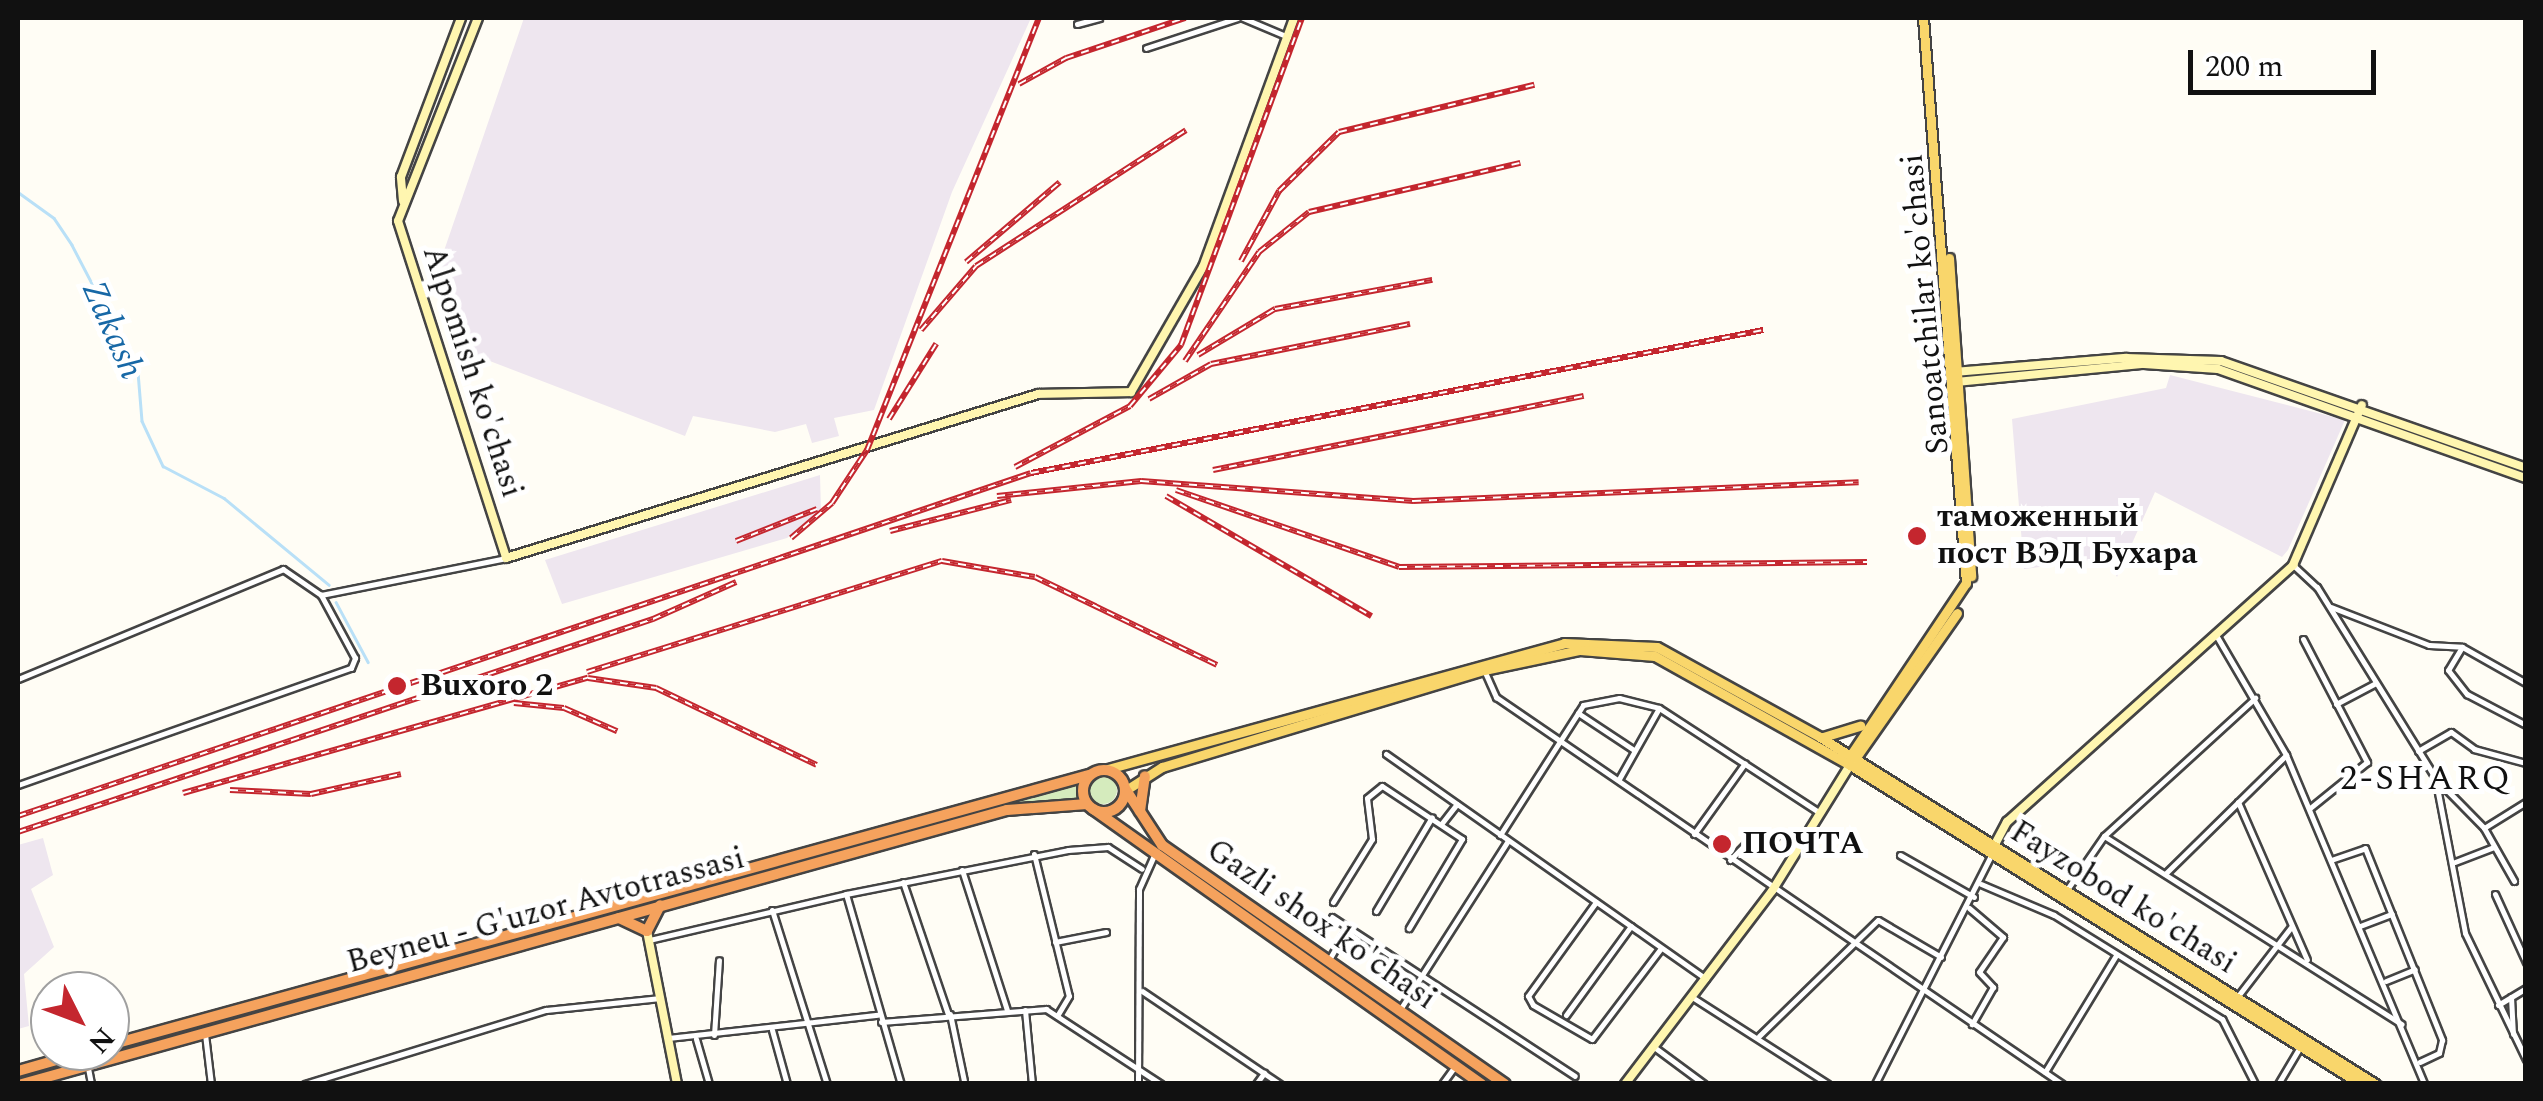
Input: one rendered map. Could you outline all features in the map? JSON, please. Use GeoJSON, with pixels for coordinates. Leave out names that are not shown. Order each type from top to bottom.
{"type":"FeatureCollection","features":[{"type":"Feature","properties":{"kind":"highway","name":"Beyneu - G'uzor Avtotrassasi"},"geometry":{"type":"LineString","coordinates":[[130,1039],[1104,770]]}},
{"type":"Feature","properties":{"kind":"highway","name":"Gazli shox ko'chasi"},"geometry":{"type":"LineString","coordinates":[[1104,770],[1126,790],[1162,845],[1505,1084]]}},
{"type":"Feature","properties":{"kind":"highway"},"geometry":{"type":"LineString","coordinates":[[1090,775],[1090,806],[1115,808],[1126,790]]}},
{"type":"Feature","properties":{"kind":"highway"},"geometry":{"type":"LineString","coordinates":[[1143,821],[1145,776]]}},
{"type":"Feature","properties":{"kind":"highway","name":"Beyneu - G'uzor Avtotrassasi"},"geometry":{"type":"LineString","coordinates":[[130,1053],[974,819],[1090,806]]}},
{"type":"Feature","properties":{"kind":"highway","name":"Gazli shox ko'chasi"},"geometry":{"type":"LineString","coordinates":[[1090,806],[1154,856],[1482,1084]]}},
{"type":"Feature","properties":{"kind":"highway"},"geometry":{"type":"LineString","coordinates":[[964,832],[974,819]]}},
{"type":"Feature","properties":{"kind":"highway"},"geometry":{"type":"LineString","coordinates":[[612,918],[648,936],[660,905]]}},
{"type":"Feature","properties":{"kind":"highway"},"geometry":{"type":"LineString","coordinates":[[444,950],[448,963]]}},
{"type":"Feature","properties":{"kind":"highway","name":"Beyneu - G'uzor Avtotrassasi"},"geometry":{"type":"LineString","coordinates":[[22,1084],[66,1071]]}},
{"type":"Feature","properties":{"kind":"main road","name":"Sanoatchilar ko'chasi"},"geometry":{"type":"LineString","coordinates":[[1851,759],[1864,729],[1966,583],[1955,377],[1926,18]]}},
{"type":"Feature","properties":{"kind":"main road"},"geometry":{"type":"LineString","coordinates":[[1126,790],[1145,776],[1484,661],[1611,640],[1657,647],[1820,737],[1851,759]]}},
{"type":"Feature","properties":{"kind":"main road"},"geometry":{"type":"LineString","coordinates":[[1104,770],[1484,670],[1580,650],[1655,656],[1814,748],[1851,759]]}},
{"type":"Feature","properties":{"kind":"main road","name":"Sanoatchilar ko'chasi"},"geometry":{"type":"LineString","coordinates":[[1851,759],[1854,738],[1864,729]]}},
{"type":"Feature","properties":{"kind":"main road"},"geometry":{"type":"LineString","coordinates":[[1820,737],[1864,729]]}},
{"type":"Feature","properties":{"kind":"main road"},"geometry":{"type":"LineString","coordinates":[[1814,748],[1854,738]]}},
{"type":"Feature","properties":{"kind":"main road","name":"Fayzobod ko'chasi"},"geometry":{"type":"LineString","coordinates":[[1851,759],[2234,1003],[2375,1084]]}},
{"type":"Feature","properties":{"kind":"main road"},"geometry":{"type":"LineString","coordinates":[[1992,851],[2234,1003]]}},
{"type":"Feature","properties":{"kind":"main road"},"geometry":{"type":"LineString","coordinates":[[2302,1043],[2361,1084]]}},
{"type":"Feature","properties":{"kind":"street","name":"Alpomish ko'chasi"},"geometry":{"type":"LineString","coordinates":[[461,18],[401,177],[401,237],[506,558]]}},
{"type":"Feature","properties":{"kind":"street","name":"Alpomish ko'chasi"},"geometry":{"type":"LineString","coordinates":[[402,201],[478,18]]}},
{"type":"Feature","properties":{"kind":"street"},"geometry":{"type":"LineString","coordinates":[[1077,24],[1098,18]]}},
{"type":"Feature","properties":{"kind":"street"},"geometry":{"type":"LineString","coordinates":[[1146,48],[1240,18],[1288,37]]}},
{"type":"Feature","properties":{"kind":"street"},"geometry":{"type":"LineString","coordinates":[[321,595],[506,558],[1038,394],[1131,392],[1203,267],[1294,18]]}},
{"type":"Feature","properties":{"kind":"street"},"geometry":{"type":"LineString","coordinates":[[1955,377],[2191,366],[2360,410],[2526,468]]}},
{"type":"Feature","properties":{"kind":"street"},"geometry":{"type":"LineString","coordinates":[[2360,410],[2526,478]]}},
{"type":"Feature","properties":{"kind":"street"},"geometry":{"type":"LineString","coordinates":[[1875,1084],[1919,992],[1981,884],[2006,822],[2293,564],[2360,410]]}},
{"type":"Feature","properties":{"kind":"street"},"geometry":{"type":"LineString","coordinates":[[2293,564],[2328,606],[2434,778],[2484,828],[2514,882]]}},
{"type":"Feature","properties":{"kind":"street"},"geometry":{"type":"LineString","coordinates":[[18,679],[282,569],[321,595],[355,658],[351,668],[20,784],[18,776]]}},
{"type":"Feature","properties":{"kind":"street"},"geometry":{"type":"LineString","coordinates":[[2328,606],[2429,645],[2462,646],[2526,684]]}},
{"type":"Feature","properties":{"kind":"street"},"geometry":{"type":"LineString","coordinates":[[2216,634],[2286,755],[2420,1062],[2424,1084]]}},
{"type":"Feature","properties":{"kind":"street"},"geometry":{"type":"LineString","coordinates":[[2303,639],[2366,762],[2309,808]]}},
{"type":"Feature","properties":{"kind":"street"},"geometry":{"type":"LineString","coordinates":[[2462,646],[2448,673],[2467,694],[2526,725]]}},
{"type":"Feature","properties":{"kind":"street"},"geometry":{"type":"LineString","coordinates":[[1484,670],[1496,696],[1560,742],[1919,992],[2062,1084]]}},
{"type":"Feature","properties":{"kind":"street"},"geometry":{"type":"LineString","coordinates":[[2336,704],[2376,683]]}},
{"type":"Feature","properties":{"kind":"street"},"geometry":{"type":"LineString","coordinates":[[1500,835],[1578,713],[1619,698],[1660,708],[1820,813]]}},
{"type":"Feature","properties":{"kind":"street"},"geometry":{"type":"LineString","coordinates":[[2064,893],[2104,836],[2255,698]]}},
{"type":"Feature","properties":{"kind":"street"},"geometry":{"type":"LineString","coordinates":[[1618,779],[1660,708]]}},
{"type":"Feature","properties":{"kind":"street"},"geometry":{"type":"LineString","coordinates":[[1578,713],[1635,751]]}},
{"type":"Feature","properties":{"kind":"street"},"geometry":{"type":"LineString","coordinates":[[2418,751],[2451,732],[2474,750],[2526,763]]}},
{"type":"Feature","properties":{"kind":"street"},"geometry":{"type":"LineString","coordinates":[[1386,754],[1706,979]]}},
{"type":"Feature","properties":{"kind":"street"},"geometry":{"type":"LineString","coordinates":[[2166,874],[2286,755]]}},
{"type":"Feature","properties":{"kind":"street"},"geometry":{"type":"LineString","coordinates":[[1625,1084],[1772,891],[1851,759]]}},
{"type":"Feature","properties":{"kind":"street"},"geometry":{"type":"LineString","coordinates":[[1694,834],[1745,763]]}},
{"type":"Feature","properties":{"kind":"street"},"geometry":{"type":"LineString","coordinates":[[2434,778],[2465,933],[2526,1060]]}},
{"type":"Feature","properties":{"kind":"street"},"geometry":{"type":"LineString","coordinates":[[1332,902],[1372,839],[1374,787],[1442,823],[1460,843],[1409,928]]}},
{"type":"Feature","properties":{"kind":"street"},"geometry":{"type":"LineString","coordinates":[[2238,802],[2308,963]]}},
{"type":"Feature","properties":{"kind":"street"},"geometry":{"type":"LineString","coordinates":[[2484,828],[2526,802]]}},
{"type":"Feature","properties":{"kind":"street"},"geometry":{"type":"LineString","coordinates":[[1442,823],[1457,804]]}},
{"type":"Feature","properties":{"kind":"street"},"geometry":{"type":"LineString","coordinates":[[1376,911],[1432,817]]}},
{"type":"Feature","properties":{"kind":"street"},"geometry":{"type":"LineString","coordinates":[[1730,860],[1756,833],[1776,837]]}},
{"type":"Feature","properties":{"kind":"street"},"geometry":{"type":"LineString","coordinates":[[2104,836],[2404,1026]]}},
{"type":"Feature","properties":{"kind":"street"},"geometry":{"type":"LineString","coordinates":[[1400,1011],[1508,841]]}},
{"type":"Feature","properties":{"kind":"street"},"geometry":{"type":"LineString","coordinates":[[2454,863],[2494,846]]}},
{"type":"Feature","properties":{"kind":"street"},"geometry":{"type":"LineString","coordinates":[[677,1084],[648,936],[1034,854],[1108,847],[1142,869]]}},
{"type":"Feature","properties":{"kind":"street"},"geometry":{"type":"LineString","coordinates":[[2332,860],[2365,848],[2442,1045],[2420,1062]]}},
{"type":"Feature","properties":{"kind":"street"},"geometry":{"type":"LineString","coordinates":[[1034,854],[1070,996],[1057,1016]]}},
{"type":"Feature","properties":{"kind":"street"},"geometry":{"type":"LineString","coordinates":[[1900,855],[1974,897]]}},
{"type":"Feature","properties":{"kind":"street"},"geometry":{"type":"LineString","coordinates":[[1138,1084],[1142,869],[1154,856]]}},
{"type":"Feature","properties":{"kind":"street"},"geometry":{"type":"LineString","coordinates":[[962,870],[1007,1010]]}},
{"type":"Feature","properties":{"kind":"street"},"geometry":{"type":"LineString","coordinates":[[903,882],[949,1014],[964,1082]]}},
{"type":"Feature","properties":{"kind":"street"},"geometry":{"type":"LineString","coordinates":[[1981,884],[2054,915],[2222,1019],[2255,1084]]}},
{"type":"Feature","properties":{"kind":"street"},"geometry":{"type":"LineString","coordinates":[[846,894],[900,1084]]}},
{"type":"Feature","properties":{"kind":"street"},"geometry":{"type":"LineString","coordinates":[[2495,894],[2526,962]]}},
{"type":"Feature","properties":{"kind":"street"},"geometry":{"type":"LineString","coordinates":[[1596,902],[1528,996],[1532,1006],[1592,1039],[1661,947]]}},
{"type":"Feature","properties":{"kind":"street"},"geometry":{"type":"LineString","coordinates":[[1969,908],[2002,937],[1980,972],[1993,988],[1972,1024]]}},
{"type":"Feature","properties":{"kind":"street"},"geometry":{"type":"LineString","coordinates":[[772,910],[828,1084]]}},
{"type":"Feature","properties":{"kind":"street"},"geometry":{"type":"LineString","coordinates":[[2360,926],[2392,914]]}},
{"type":"Feature","properties":{"kind":"street"},"geometry":{"type":"LineString","coordinates":[[1332,917],[1575,1076]]}},
{"type":"Feature","properties":{"kind":"street"},"geometry":{"type":"LineString","coordinates":[[1759,1036],[1856,949],[1878,920],[1940,957]]}},
{"type":"Feature","properties":{"kind":"street"},"geometry":{"type":"LineString","coordinates":[[1566,1015],[1631,926]]}},
{"type":"Feature","properties":{"kind":"street"},"geometry":{"type":"LineString","coordinates":[[2222,1019],[2275,942],[2292,926]]}},
{"type":"Feature","properties":{"kind":"street"},"geometry":{"type":"LineString","coordinates":[[1328,961],[1348,928]]}},
{"type":"Feature","properties":{"kind":"street"},"geometry":{"type":"LineString","coordinates":[[1055,942],[1106,932]]}},
{"type":"Feature","properties":{"kind":"street"},"geometry":{"type":"LineString","coordinates":[[2045,1072],[2116,955]]}},
{"type":"Feature","properties":{"kind":"street"},"geometry":{"type":"LineString","coordinates":[[714,1035],[719,960]]}},
{"type":"Feature","properties":{"kind":"street"},"geometry":{"type":"LineString","coordinates":[[2384,981],[2415,969]]}},
{"type":"Feature","properties":{"kind":"street"},"geometry":{"type":"LineString","coordinates":[[2498,1005],[2526,988]]}},
{"type":"Feature","properties":{"kind":"street"},"geometry":{"type":"LineString","coordinates":[[1142,991],[1280,1084]]}},
{"type":"Feature","properties":{"kind":"street"},"geometry":{"type":"LineString","coordinates":[[1692,997],[1759,1036],[1828,1084]]}},
{"type":"Feature","properties":{"kind":"street"},"geometry":{"type":"LineString","coordinates":[[2510,997],[2514,1036]]}},
{"type":"Feature","properties":{"kind":"street"},"geometry":{"type":"LineString","coordinates":[[305,1084],[546,1010],[662,998]]}},
{"type":"Feature","properties":{"kind":"street"},"geometry":{"type":"LineString","coordinates":[[2378,1009],[2394,1002]]}},
{"type":"Feature","properties":{"kind":"street"},"geometry":{"type":"LineString","coordinates":[[1024,1010],[1032,1084]]}},
{"type":"Feature","properties":{"kind":"street"},"geometry":{"type":"LineString","coordinates":[[668,1038],[696,1040],[880,1018],[1024,1010],[1057,1016],[1161,1084]]}},
{"type":"Feature","properties":{"kind":"street"},"geometry":{"type":"LineString","coordinates":[[772,1030],[787,1084]]}},
{"type":"Feature","properties":{"kind":"street"},"geometry":{"type":"LineString","coordinates":[[204,1032],[211,1084]]}},
{"type":"Feature","properties":{"kind":"street"},"geometry":{"type":"LineString","coordinates":[[696,1040],[710,1084]]}},
{"type":"Feature","properties":{"kind":"street"},"geometry":{"type":"LineString","coordinates":[[2278,1084],[2302,1043]]}},
{"type":"Feature","properties":{"kind":"street"},"geometry":{"type":"LineString","coordinates":[[1654,1047],[1704,1084]]}},
{"type":"Feature","properties":{"kind":"street"},"geometry":{"type":"LineString","coordinates":[[1442,1084],[1455,1066]]}},
{"type":"Feature","properties":{"kind":"street"},"geometry":{"type":"LineString","coordinates":[[1256,1084],[1264,1072]]}},
{"type":"Feature","properties":{"kind":"shaded area"},"geometry":{"type":"Polygon","coordinates":[[[524,18],[1031,18],[952,192],[874,410],[834,418],[839,436],[812,443],[806,424],[775,432],[693,416],[685,436],[461,350],[435,277],[524,18]]]}},
{"type":"Feature","properties":{"kind":"shaded area"},"geometry":{"type":"Polygon","coordinates":[[[2170,375],[2345,420],[2288,550],[2282,557],[2155,492],[2117,577],[2106,558],[2024,569],[2012,419],[2166,388],[2170,375]]]}},
{"type":"Feature","properties":{"kind":"shaded area"},"geometry":{"type":"Polygon","coordinates":[[[820,475],[821,512],[787,538],[562,604],[545,560],[820,475]]]}},
{"type":"Feature","properties":{"kind":"shaded area"},"geometry":{"type":"Polygon","coordinates":[[[43,838],[53,875],[31,889],[54,947],[24,974],[29,1026],[18,1029],[18,845],[43,838]]]}},
{"type":"Feature","properties":{"kind":"green space"},"geometry":{"type":"Polygon","coordinates":[[[1103,776],[1113,780],[1117,790],[1113,800],[1103,804],[1093,800],[1089,790],[1093,780],[1103,776]]]}},
{"type":"Feature","properties":{"kind":"green space"},"geometry":{"type":"Polygon","coordinates":[[[1079,783],[1078,799],[1018,803],[592,919],[1079,783]]]}},
{"type":"Feature","properties":{"kind":"waterway","name":"Zakash"},"geometry":{"type":"LineString","coordinates":[[18,192],[54,218],[72,245],[138,372],[142,421],[163,466],[224,498],[329,585]]}},
{"type":"Feature","properties":{"kind":"waterway","name":"Zakash"},"geometry":{"type":"LineString","coordinates":[[336,602],[368,662]]}},
{"type":"Feature","properties":{"kind":"railway"},"geometry":{"type":"LineString","coordinates":[[791,538],[832,503],[867,450],[1039,18]]}},
{"type":"Feature","properties":{"kind":"railway"},"geometry":{"type":"LineString","coordinates":[[1019,84],[1066,58],[1185,18]]}},
{"type":"Feature","properties":{"kind":"railway"},"geometry":{"type":"LineString","coordinates":[[1015,467],[1130,406],[1181,345],[1302,18]]}},
{"type":"Feature","properties":{"kind":"railway"},"geometry":{"type":"LineString","coordinates":[[1241,261],[1279,191],[1339,132],[1534,85]]}},
{"type":"Feature","properties":{"kind":"railway"},"geometry":{"type":"LineString","coordinates":[[921,330],[976,266],[1186,130]]}},
{"type":"Feature","properties":{"kind":"railway"},"geometry":{"type":"LineString","coordinates":[[1185,361],[1259,252],[1309,212],[1520,163]]}},
{"type":"Feature","properties":{"kind":"railway"},"geometry":{"type":"LineString","coordinates":[[966,262],[1060,182]]}},
{"type":"Feature","properties":{"kind":"railway"},"geometry":{"type":"LineString","coordinates":[[1198,355],[1275,309],[1432,280]]}},
{"type":"Feature","properties":{"kind":"railway"},"geometry":{"type":"LineString","coordinates":[[1149,399],[1211,364],[1410,324]]}},
{"type":"Feature","properties":{"kind":"railway"},"geometry":{"type":"LineString","coordinates":[[18,816],[1031,473],[1763,330]]}},
{"type":"Feature","properties":{"kind":"railway"},"geometry":{"type":"LineString","coordinates":[[889,419],[936,344]]}},
{"type":"Feature","properties":{"kind":"railway"},"geometry":{"type":"LineString","coordinates":[[1213,470],[1584,396]]}},
{"type":"Feature","properties":{"kind":"railway"},"geometry":{"type":"LineString","coordinates":[[997,496],[1141,481],[1413,501],[1859,482]]}},
{"type":"Feature","properties":{"kind":"railway"},"geometry":{"type":"LineString","coordinates":[[1176,490],[1399,567],[1867,562]]}},
{"type":"Feature","properties":{"kind":"railway"},"geometry":{"type":"LineString","coordinates":[[1166,496],[1371,616]]}},
{"type":"Feature","properties":{"kind":"railway"},"geometry":{"type":"LineString","coordinates":[[890,531],[1011,500]]}},
{"type":"Feature","properties":{"kind":"railway"},"geometry":{"type":"LineString","coordinates":[[736,541],[817,509]]}},
{"type":"Feature","properties":{"kind":"railway"},"geometry":{"type":"LineString","coordinates":[[587,672],[942,561],[1035,577],[1217,665]]}},
{"type":"Feature","properties":{"kind":"railway"},"geometry":{"type":"LineString","coordinates":[[18,832],[653,619],[736,582]]}},
{"type":"Feature","properties":{"kind":"railway"},"geometry":{"type":"LineString","coordinates":[[183,793],[588,678],[656,688],[817,765]]}},
{"type":"Feature","properties":{"kind":"railway"},"geometry":{"type":"LineString","coordinates":[[514,703],[564,708],[617,731]]}},
{"type":"Feature","properties":{"kind":"railway"},"geometry":{"type":"LineString","coordinates":[[230,790],[311,794],[401,774]]}},
{"type":"Feature","properties":{"kind":"place","name":"таможенный пост ВЭД Бухара"},"geometry":{"type":"Point","coordinates":[1917,536]}},
{"type":"Feature","properties":{"kind":"place","name":"Buxoro 2"},"geometry":{"type":"Point","coordinates":[397,686]}},
{"type":"Feature","properties":{"kind":"place","name":"ПОЧТА"},"geometry":{"type":"Point","coordinates":[1722,844]}},
{"type":"Feature","properties":{"kind":"district","name":"2-SHARQ"},"geometry":{"type":"Point","coordinates":[2426,779]}}]}
